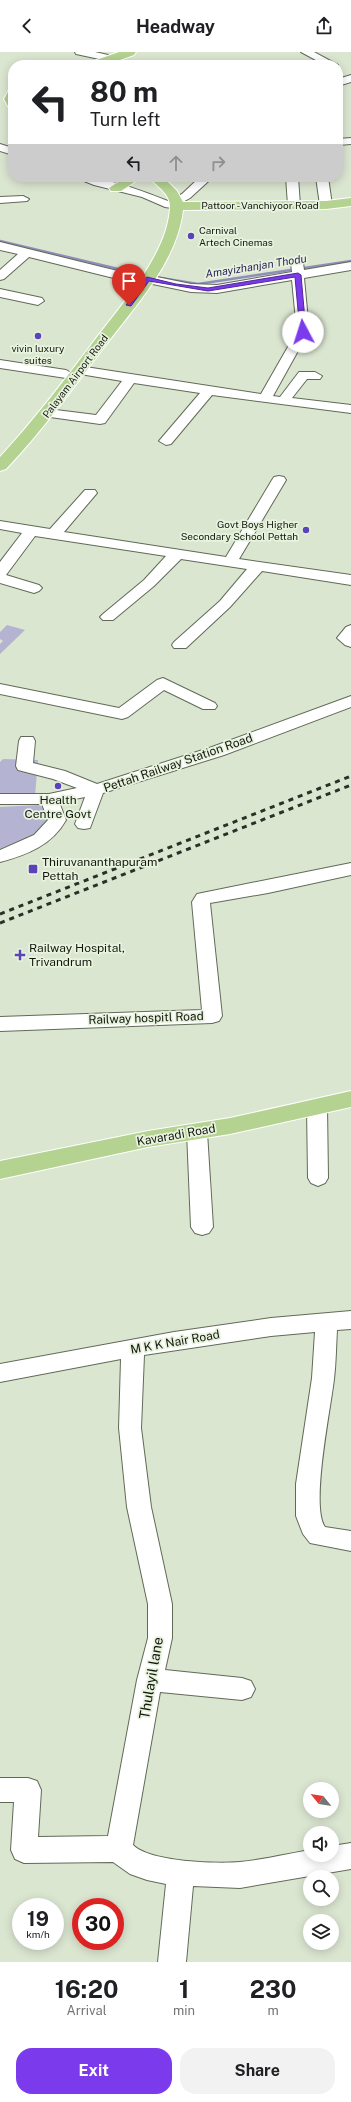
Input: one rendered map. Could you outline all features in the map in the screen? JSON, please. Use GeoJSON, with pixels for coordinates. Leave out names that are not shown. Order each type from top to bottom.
{"type":"FeatureCollection","features":[{"type":"Feature","properties":{"kind":"main road"},"geometry":{"type":"LineString","coordinates":[[96,60],[117,52]]}},
{"type":"Feature","properties":{"kind":"main road"},"geometry":{"type":"LineString","coordinates":[[108,60],[130,52]]}},
{"type":"Feature","properties":{"kind":"main road"},"geometry":{"type":"LineString","coordinates":[[116,188],[126,182]]}},
{"type":"Feature","properties":{"kind":"main road"},"geometry":{"type":"LineString","coordinates":[[151,182],[174,204],[176,197],[161,182]]}},
{"type":"Feature","properties":{"kind":"main road","name":"Pattoor - Vanchiyoor Road"},"geometry":{"type":"LineString","coordinates":[[174,204],[213,206],[326,205],[351,202]]}},
{"type":"Feature","properties":{"kind":"main road","name":"Palayam Airport Road"},"geometry":{"type":"LineString","coordinates":[[0,451],[72,372],[146,275],[170,238],[174,221],[174,204]]}},
{"type":"Feature","properties":{"kind":"main road","name":"Palayam Airport Road"},"geometry":{"type":"LineString","coordinates":[[146,275],[174,204]]}},
{"type":"Feature","properties":{"kind":"main road"},"geometry":{"type":"LineString","coordinates":[[174,221],[196,210],[213,206]]}},
{"type":"Feature","properties":{"kind":"main road","name":"Palayam Airport Road"},"geometry":{"type":"LineString","coordinates":[[0,466],[48,413],[72,372]]}},
{"type":"Feature","properties":{"kind":"main road","name":"Kavaradi Road"},"geometry":{"type":"LineString","coordinates":[[0,1170],[148,1139],[197,1132],[351,1100]]}},
{"type":"Feature","properties":{"kind":"street"},"geometry":{"type":"LineString","coordinates":[[80,52],[104,57]]}},
{"type":"Feature","properties":{"kind":"street"},"geometry":{"type":"LineString","coordinates":[[306,52],[323,60]]}},
{"type":"Feature","properties":{"kind":"street"},"geometry":{"type":"LineString","coordinates":[[98,182],[174,204],[186,196],[201,182]]}},
{"type":"Feature","properties":{"kind":"street"},"geometry":{"type":"LineString","coordinates":[[292,182],[294,205]]}},
{"type":"Feature","properties":{"kind":"street"},"geometry":{"type":"LineString","coordinates":[[323,182],[326,205]]}},
{"type":"Feature","properties":{"kind":"street"},"geometry":{"type":"LineString","coordinates":[[0,200],[23,199]]}},
{"type":"Feature","properties":{"kind":"street"},"geometry":{"type":"LineString","coordinates":[[0,246],[146,275],[176,285],[208,289],[298,268],[351,266]]}},
{"type":"Feature","properties":{"kind":"street"},"geometry":{"type":"LineString","coordinates":[[0,276],[27,252]]}},
{"type":"Feature","properties":{"kind":"street"},"geometry":{"type":"LineString","coordinates":[[265,399],[303,332],[298,268]]}},
{"type":"Feature","properties":{"kind":"street"},"geometry":{"type":"LineString","coordinates":[[0,293],[38,301]]}},
{"type":"Feature","properties":{"kind":"street"},"geometry":{"type":"LineString","coordinates":[[0,364],[130,379],[265,399],[284,400],[351,409]]}},
{"type":"Feature","properties":{"kind":"street"},"geometry":{"type":"LineString","coordinates":[[284,400],[304,375],[315,376]]}},
{"type":"Feature","properties":{"kind":"street"},"geometry":{"type":"LineString","coordinates":[[48,413],[100,420],[130,379]]}},
{"type":"Feature","properties":{"kind":"street"},"geometry":{"type":"LineString","coordinates":[[166,441],[209,390]]}},
{"type":"Feature","properties":{"kind":"street"},"geometry":{"type":"LineString","coordinates":[[230,562],[279,480]]}},
{"type":"Feature","properties":{"kind":"street"},"geometry":{"type":"LineString","coordinates":[[54,534],[90,493]]}},
{"type":"Feature","properties":{"kind":"street"},"geometry":{"type":"LineString","coordinates":[[0,525],[177,554],[351,580]]}},
{"type":"Feature","properties":{"kind":"street"},"geometry":{"type":"LineString","coordinates":[[0,572],[31,531]]}},
{"type":"Feature","properties":{"kind":"street"},"geometry":{"type":"LineString","coordinates":[[108,617],[150,583],[177,554]]}},
{"type":"Feature","properties":{"kind":"street"},"geometry":{"type":"LineString","coordinates":[[180,645],[225,604],[258,566]]}},
{"type":"Feature","properties":{"kind":"street"},"geometry":{"type":"LineString","coordinates":[[0,578],[34,588]]}},
{"type":"Feature","properties":{"kind":"street"},"geometry":{"type":"LineString","coordinates":[[351,630],[345,638],[351,642]]}},
{"type":"Feature","properties":{"kind":"street"},"geometry":{"type":"LineString","coordinates":[[0,689],[122,714],[163,683],[209,706]]}},
{"type":"Feature","properties":{"kind":"street","name":"Pettah Railway Station Road"},"geometry":{"type":"LineString","coordinates":[[0,799],[49,799],[96,790],[218,750],[351,701]]}},
{"type":"Feature","properties":{"kind":"street"},"geometry":{"type":"LineString","coordinates":[[27,741],[24,766],[59,775],[96,790],[84,824]]}},
{"type":"Feature","properties":{"kind":"street"},"geometry":{"type":"LineString","coordinates":[[0,856],[42,839],[54,829],[57,820],[49,799]]}},
{"type":"Feature","properties":{"kind":"street","name":"Railway hospitl Road"},"geometry":{"type":"LineString","coordinates":[[0,1024],[212,1016],[201,902],[203,898],[268,888],[351,869]]}},
{"type":"Feature","properties":{"kind":"street"},"geometry":{"type":"LineString","coordinates":[[317,1106],[318,1178]]}},
{"type":"Feature","properties":{"kind":"street"},"geometry":{"type":"LineString","coordinates":[[197,1132],[202,1227]]}},
{"type":"Feature","properties":{"kind":"street","name":"M K K Nair Road"},"geometry":{"type":"LineString","coordinates":[[0,1373],[174,1341],[271,1327],[351,1320]]}},
{"type":"Feature","properties":{"kind":"street"},"geometry":{"type":"LineString","coordinates":[[327,1323],[323,1378],[308,1484],[308,1516],[311,1528],[318,1536],[351,1540]]}},
{"type":"Feature","properties":{"kind":"street","name":"Thulayil lane"},"geometry":{"type":"LineString","coordinates":[[119,1849],[150,1680],[160,1638],[160,1604],[139,1507],[130,1428],[133,1349]]}},
{"type":"Feature","properties":{"kind":"street"},"geometry":{"type":"LineString","coordinates":[[150,1680],[242,1688]]}},
{"type":"Feature","properties":{"kind":"street"},"geometry":{"type":"LineString","coordinates":[[0,1790],[28,1790],[24,1850],[119,1849],[126,1859],[141,1867],[181,1873],[240,1875],[351,1856]]}},
{"type":"Feature","properties":{"kind":"street"},"geometry":{"type":"LineString","coordinates":[[172,1962],[181,1873]]}},
{"type":"Feature","properties":{"kind":"shaded area"},"geometry":{"type":"Polygon","coordinates":[[[7,625],[25,630],[0,654],[0,644],[3,641],[0,639],[0,632],[7,625]]]}},
{"type":"Feature","properties":{"kind":"shaded area"},"geometry":{"type":"Polygon","coordinates":[[[3,759],[38,760],[35,796],[0,796],[0,762],[3,759]]]}},
{"type":"Feature","properties":{"kind":"shaded area"},"geometry":{"type":"Polygon","coordinates":[[[40,805],[47,813],[48,827],[29,841],[0,852],[0,807],[40,805]]]}},
{"type":"Feature","properties":{"kind":"waterway","name":"Amayizhanjan Thodu"},"geometry":{"type":"LineString","coordinates":[[0,241],[148,276]]}},
{"type":"Feature","properties":{"kind":"waterway","name":"Amayizhanjan Thodu"},"geometry":{"type":"LineString","coordinates":[[155,277],[198,284],[351,261]]}},
{"type":"Feature","properties":{"kind":"railway"},"geometry":{"type":"LineString","coordinates":[[0,914],[351,776]]}},
{"type":"Feature","properties":{"kind":"railway"},"geometry":{"type":"LineString","coordinates":[[0,923],[351,785]]}},
{"type":"Feature","properties":{"kind":"place","name":"Carnival Artech Cinemas"},"geometry":{"type":"Point","coordinates":[191,236]}},
{"type":"Feature","properties":{"kind":"place","name":"vivin luxury suites"},"geometry":{"type":"Point","coordinates":[38,336]}},
{"type":"Feature","properties":{"kind":"place","name":"Govt Boys Higher Secondary School Pettah"},"geometry":{"type":"Point","coordinates":[306,530]}},
{"type":"Feature","properties":{"kind":"place","name":"Health Centre Govt"},"geometry":{"type":"Point","coordinates":[58,786]}},
{"type":"Feature","properties":{"kind":"place","name":"Thiruvananthapuram Pettah"},"geometry":{"type":"Point","coordinates":[33,869]}},
{"type":"Feature","properties":{"kind":"place","name":"Railway Hospital, Trivandrum"},"geometry":{"type":"Point","coordinates":[20,955]}},
{"type":"Feature","properties":{"kind":"route"},"geometry":{"type":"LineString","coordinates":[[129,305],[147,279],[191,288],[217,289],[298,275],[303,332]]}}]}
